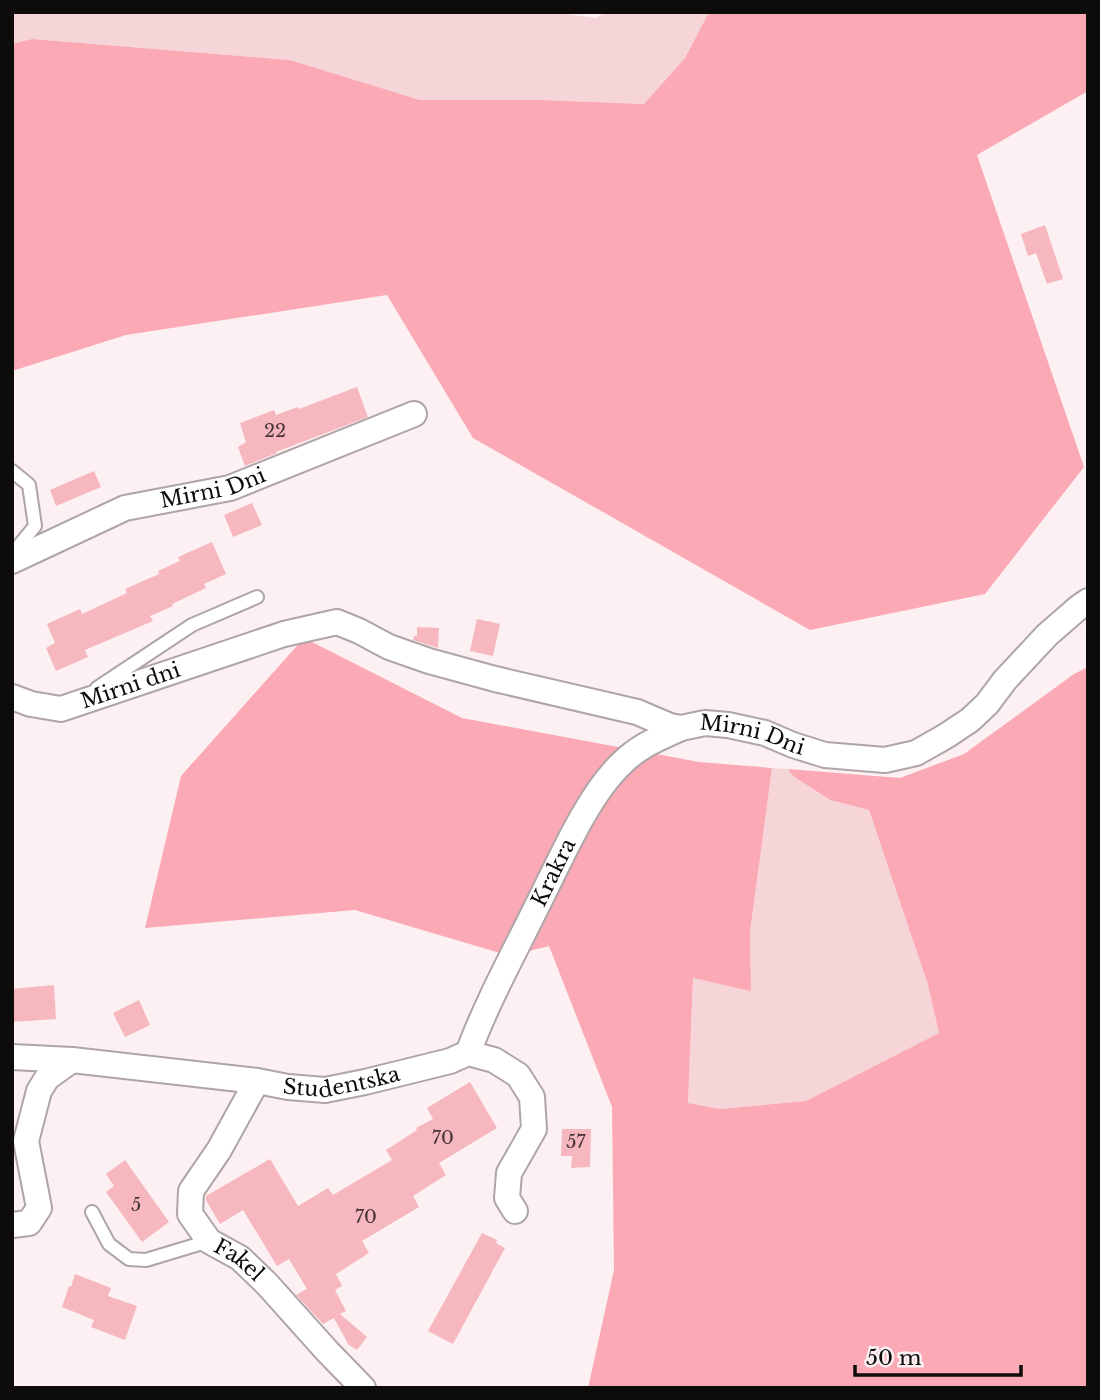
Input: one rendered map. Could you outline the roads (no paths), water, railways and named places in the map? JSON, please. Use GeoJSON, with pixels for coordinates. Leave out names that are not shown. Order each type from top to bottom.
{"type":"FeatureCollection","features":[{"type":"Feature","properties":{"kind":"street","name":"Mirni Dni"},"geometry":{"type":"LineString","coordinates":[[12,561],[125,508],[230,488],[414,414]]}},
{"type":"Feature","properties":{"kind":"street","name":"Mirni Dni"},"geometry":{"type":"LineString","coordinates":[[74,704],[284,634],[337,622],[389,647],[429,661],[638,712],[681,729],[705,723],[728,725],[765,733],[825,755],[885,760],[916,753],[970,720],[1047,635],[1088,601]]}},
{"type":"Feature","properties":{"kind":"street","name":"Mirni dni"},"geometry":{"type":"LineString","coordinates":[[12,697],[31,704],[61,709],[74,704]]}},
{"type":"Feature","properties":{"kind":"street","name":"Krakra"},"geometry":{"type":"LineString","coordinates":[[468,1053],[487,1007],[557,866],[604,784],[641,746],[681,729]]}},
{"type":"Feature","properties":{"kind":"street","name":"Studentska"},"geometry":{"type":"LineString","coordinates":[[12,1057],[72,1060],[325,1090],[365,1082],[468,1053]]}},
{"type":"Feature","properties":{"kind":"street"},"geometry":{"type":"LineString","coordinates":[[468,1053],[494,1060],[518,1075],[531,1097],[534,1129],[509,1173],[507,1198],[515,1211]]}},
{"type":"Feature","properties":{"kind":"street"},"geometry":{"type":"LineString","coordinates":[[12,1225],[29,1223],[39,1208],[26,1141],[39,1091],[47,1078],[72,1060]]}},
{"type":"Feature","properties":{"kind":"street","name":"Fakel"},"geometry":{"type":"LineString","coordinates":[[257,1081],[219,1150],[191,1191],[190,1214],[209,1241],[240,1258],[363,1388]]}},
{"type":"Feature","properties":{"kind":"lane"},"geometry":{"type":"LineString","coordinates":[[12,471],[29,485],[35,526],[12,554]]}},
{"type":"Feature","properties":{"kind":"lane"},"geometry":{"type":"LineString","coordinates":[[74,704],[192,625],[257,597]]}},
{"type":"Feature","properties":{"kind":"lane"},"geometry":{"type":"LineString","coordinates":[[92,1212],[109,1244],[129,1259],[146,1260],[209,1241]]}}]}
